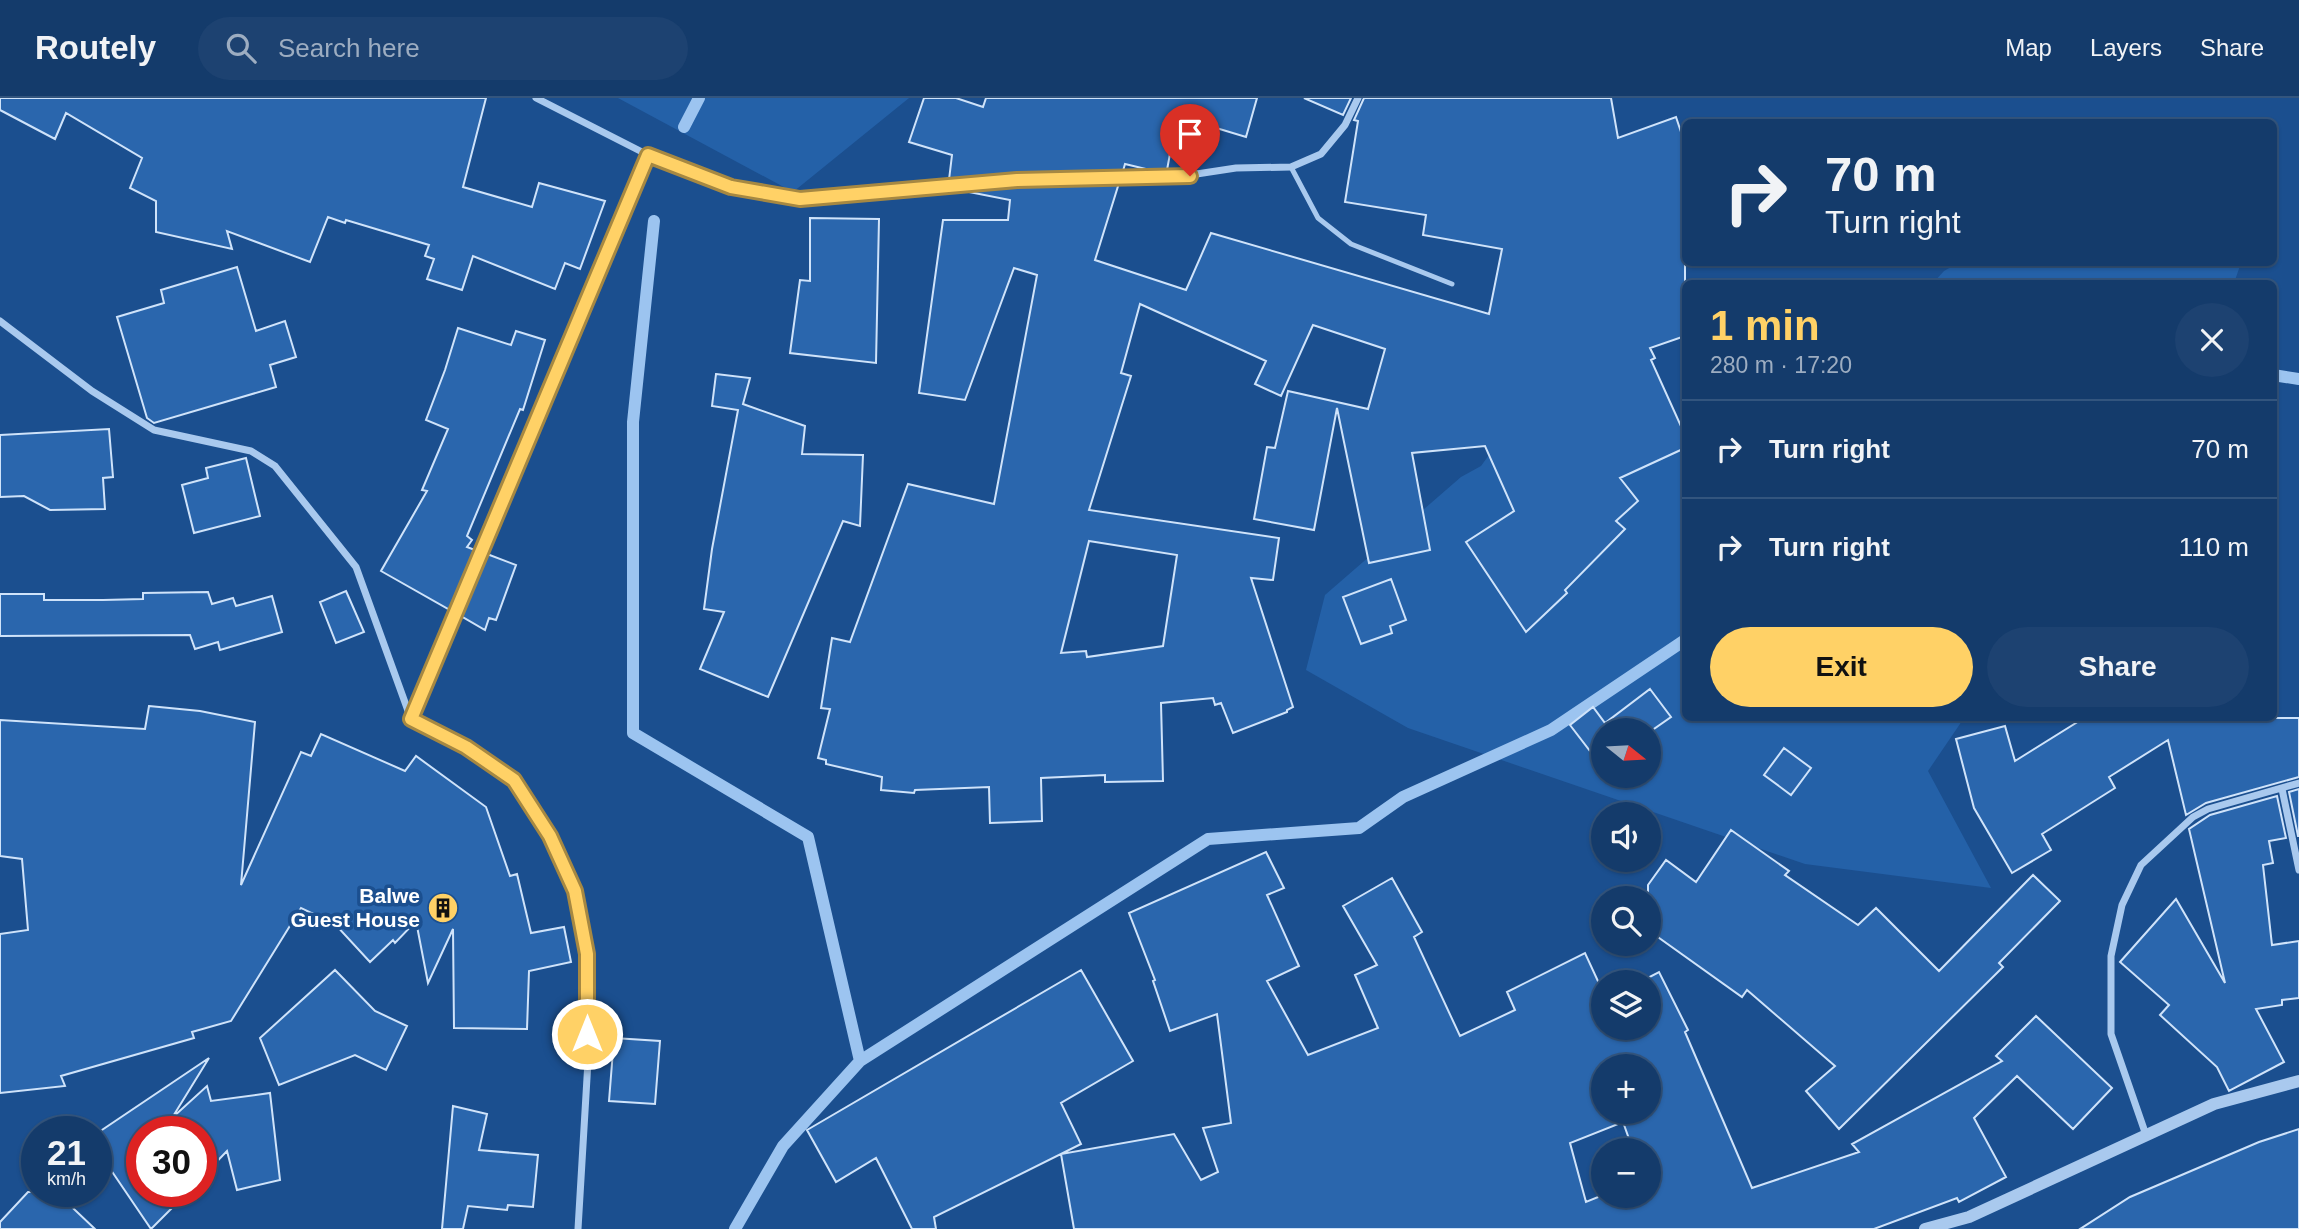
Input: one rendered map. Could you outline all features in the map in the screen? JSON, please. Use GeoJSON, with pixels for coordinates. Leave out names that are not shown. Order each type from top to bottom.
{"type":"FeatureCollection","features":[{"type":"Feature","properties":{"kind":"street"},"geometry":{"type":"LineString","coordinates":[[536,98],[648,155],[731,187],[800,199],[1017,180],[1190,176],[1237,168],[1291,167],[1321,153],[1345,125],[1358,98]]}},
{"type":"Feature","properties":{"kind":"street"},"geometry":{"type":"LineString","coordinates":[[411,719],[648,155]]}},
{"type":"Feature","properties":{"kind":"street"},"geometry":{"type":"LineString","coordinates":[[0,321],[92,391],[154,430],[251,451],[275,466],[356,567],[411,719],[466,747],[514,780],[550,836],[575,891],[587,954],[587,1061],[578,1229]]}},
{"type":"Feature","properties":{"kind":"street"},"geometry":{"type":"LineString","coordinates":[[2146,1135],[2111,1034],[2111,956],[2122,905],[2141,865],[2193,817],[2208,809],[2299,783]]}},
{"type":"Feature","properties":{"kind":"street"},"geometry":{"type":"LineString","coordinates":[[2282,789],[2299,870]]}},
{"type":"Feature","properties":{"kind":"street"},"geometry":{"type":"LineString","coordinates":[[1925,1229],[1948,1226],[1969,1217],[2214,1104],[2299,1081]]}},
{"type":"Feature","properties":{"kind":"lane"},"geometry":{"type":"LineString","coordinates":[[1291,167],[1318,218],[1351,244],[1452,284]]}},
{"type":"Feature","properties":{"kind":"shaded area"},"geometry":{"type":"Polygon","coordinates":[[[618,98],[909,98],[793,192],[618,98]]]}},
{"type":"Feature","properties":{"kind":"shaded area"},"geometry":{"type":"Polygon","coordinates":[[[1953,266],[2240,266],[2235,280],[1936,280],[1953,266]]]}},
{"type":"Feature","properties":{"kind":"shaded area"},"geometry":{"type":"Polygon","coordinates":[[[1541,427],[1682,444],[1682,721],[1962,721],[1928,771],[1991,888],[1805,864],[1661,815],[1661,802],[1624,802],[1408,728],[1306,670],[1325,595],[1461,477],[1481,466],[1497,444],[1541,427]]]}},
{"type":"Feature","properties":{"kind":"building"},"geometry":{"type":"Polygon","coordinates":[[[0,98],[486,98],[463,187],[532,207],[539,183],[605,201],[580,269],[565,263],[555,289],[473,256],[462,290],[427,279],[434,259],[425,256],[429,245],[346,220],[345,223],[328,217],[310,262],[227,231],[232,249],[156,232],[156,201],[130,188],[142,158],[66,113],[55,139],[0,110],[0,98]]]}},
{"type":"Feature","properties":{"kind":"building"},"geometry":{"type":"Polygon","coordinates":[[[924,98],[956,98],[983,107],[986,98],[1257,98],[1246,137],[1213,127],[1205,153],[1172,143],[1167,170],[1150,170],[1125,164],[1123,171],[1017,174],[949,180],[952,155],[909,142],[924,98]]]}},
{"type":"Feature","properties":{"kind":"building"},"geometry":{"type":"Polygon","coordinates":[[[1304,98],[1351,98],[1343,115],[1304,98]]]}},
{"type":"Feature","properties":{"kind":"building"},"geometry":{"type":"Polygon","coordinates":[[[1364,98],[1611,98],[1618,138],[1676,117],[1682,135],[1682,266],[1685,266],[1685,280],[1682,280],[1682,337],[1650,348],[1655,358],[1651,360],[1682,428],[1682,449],[1620,478],[1638,501],[1616,521],[1625,529],[1565,590],[1567,593],[1526,632],[1466,542],[1514,511],[1485,446],[1412,453],[1430,550],[1369,563],[1337,408],[1314,530],[1254,519],[1267,447],[1275,448],[1288,391],[1368,409],[1385,349],[1313,325],[1281,396],[1255,384],[1266,361],[1140,304],[1121,373],[1131,376],[1089,510],[1279,538],[1273,580],[1251,578],[1293,707],[1287,712],[1233,733],[1221,703],[1215,705],[1213,698],[1161,703],[1163,781],[1105,782],[1105,775],[1041,778],[1042,821],[990,823],[989,787],[915,790],[914,793],[881,790],[882,777],[826,764],[826,760],[818,758],[830,709],[821,708],[832,638],[850,642],[908,484],[994,504],[1037,275],[1014,268],[965,400],[919,393],[943,220],[1008,220],[1010,200],[964,191],[1017,186],[1119,183],[1095,260],[1186,290],[1211,233],[1489,314],[1502,249],[1423,235],[1426,215],[1345,202],[1358,121],[1354,120],[1364,98]],[[1089,541],[1061,653],[1086,651],[1087,657],[1163,646],[1177,555],[1089,541]]]}},
{"type":"Feature","properties":{"kind":"building"},"geometry":{"type":"Polygon","coordinates":[[[810,218],[879,219],[876,363],[790,353],[800,280],[810,281],[810,218]]]}},
{"type":"Feature","properties":{"kind":"building"},"geometry":{"type":"Polygon","coordinates":[[[237,267],[256,331],[285,321],[296,357],[270,365],[276,387],[154,423],[147,418],[117,317],[164,303],[161,290],[237,267]]]}},
{"type":"Feature","properties":{"kind":"building"},"geometry":{"type":"Polygon","coordinates":[[[458,328],[511,345],[516,331],[545,340],[523,410],[520,409],[467,536],[472,540],[467,547],[475,550],[450,610],[381,571],[427,491],[422,490],[448,429],[426,420],[458,328]]]}},
{"type":"Feature","properties":{"kind":"building"},"geometry":{"type":"Polygon","coordinates":[[[716,374],[750,378],[743,404],[805,426],[802,454],[863,455],[860,526],[843,521],[768,697],[700,669],[724,612],[704,609],[712,549],[738,410],[712,406],[716,374]]]}},
{"type":"Feature","properties":{"kind":"building"},"geometry":{"type":"Polygon","coordinates":[[[109,429],[113,477],[103,478],[105,509],[50,510],[24,496],[0,497],[0,435],[109,429]]]}},
{"type":"Feature","properties":{"kind":"building"},"geometry":{"type":"Polygon","coordinates":[[[246,458],[260,516],[194,533],[182,485],[208,478],[206,468],[246,458]]]}},
{"type":"Feature","properties":{"kind":"building"},"geometry":{"type":"Polygon","coordinates":[[[487,554],[516,565],[496,620],[489,618],[485,630],[461,616],[487,554]]]}},
{"type":"Feature","properties":{"kind":"building"},"geometry":{"type":"Polygon","coordinates":[[[1391,579],[1406,620],[1390,626],[1392,633],[1361,644],[1343,597],[1391,579]]]}},
{"type":"Feature","properties":{"kind":"building"},"geometry":{"type":"Polygon","coordinates":[[[346,591],[364,632],[336,643],[320,602],[346,591]]]}},
{"type":"Feature","properties":{"kind":"building"},"geometry":{"type":"Polygon","coordinates":[[[208,592],[212,604],[233,598],[236,606],[272,596],[282,632],[220,650],[218,642],[195,649],[190,635],[0,636],[0,594],[44,594],[44,600],[103,600],[143,599],[143,593],[208,592]]]}},
{"type":"Feature","properties":{"kind":"building"},"geometry":{"type":"Polygon","coordinates":[[[1650,689],[1671,717],[1661,724],[1661,718],[1612,718],[1650,689]]]}},
{"type":"Feature","properties":{"kind":"building"},"geometry":{"type":"Polygon","coordinates":[[[149,706],[200,711],[255,722],[241,885],[301,752],[311,756],[321,734],[405,771],[416,756],[486,807],[510,876],[517,874],[531,933],[564,927],[571,962],[529,971],[527,1029],[454,1028],[453,929],[428,983],[416,921],[395,943],[393,940],[370,962],[335,924],[301,908],[231,1021],[192,1032],[194,1038],[61,1076],[65,1086],[0,1093],[0,934],[28,930],[22,859],[0,856],[0,720],[145,729],[149,706]]]}},
{"type":"Feature","properties":{"kind":"building"},"geometry":{"type":"Polygon","coordinates":[[[1593,707],[1601,718],[1591,718],[1591,752],[1570,725],[1593,707]]]}},
{"type":"Feature","properties":{"kind":"building"},"geometry":{"type":"Polygon","coordinates":[[[2277,718],[2299,718],[2299,777],[2206,803],[2186,815],[2168,740],[2109,777],[2115,788],[2042,834],[2051,850],[2012,873],[1974,808],[1956,739],[2005,726],[2015,761],[2079,721],[2277,721],[2277,718]]]}},
{"type":"Feature","properties":{"kind":"building"},"geometry":{"type":"Polygon","coordinates":[[[1784,748],[1811,768],[1791,795],[1764,775],[1784,748]]]}},
{"type":"Feature","properties":{"kind":"building"},"geometry":{"type":"Polygon","coordinates":[[[2299,789],[2299,836],[2298,836],[2289,792],[2299,789]]]}},
{"type":"Feature","properties":{"kind":"building"},"geometry":{"type":"Polygon","coordinates":[[[2277,796],[2286,838],[2269,841],[2273,863],[2263,865],[2272,945],[2299,941],[2299,998],[2282,1000],[2282,1005],[2256,1009],[2284,1062],[2229,1091],[2217,1067],[2160,1015],[2169,1005],[2120,962],[2176,899],[2225,983],[2189,829],[2210,815],[2277,796]]]}},
{"type":"Feature","properties":{"kind":"building"},"geometry":{"type":"Polygon","coordinates":[[[1731,830],[1789,871],[1785,875],[1858,925],[1876,908],[1939,971],[2033,875],[2060,901],[1999,963],[2003,967],[1839,1129],[1806,1091],[1835,1066],[1747,990],[1742,997],[1661,939],[1661,886],[1648,885],[1657,872],[1661,872],[1666,860],[1696,882],[1731,830]]]}},
{"type":"Feature","properties":{"kind":"building"},"geometry":{"type":"Polygon","coordinates":[[[1266,852],[1284,888],[1267,895],[1299,966],[1267,981],[1308,1055],[1378,1028],[1355,975],[1377,965],[1343,906],[1392,878],[1422,932],[1414,937],[1460,1036],[1515,1010],[1507,992],[1585,953],[1593,970],[1591,1040],[1661,1040],[1661,976],[1688,1030],[1685,1032],[1752,1188],[1859,1152],[1852,1144],[2002,1061],[1996,1056],[2036,1016],[2112,1088],[2073,1129],[2017,1076],[1974,1118],[2006,1177],[1959,1202],[1957,1198],[1874,1229],[1074,1229],[1061,1154],[1174,1134],[1201,1180],[1218,1172],[1203,1128],[1231,1123],[1217,1014],[1170,1031],[1153,981],[1155,980],[1129,913],[1266,852]],[[1591,1054],[1591,1124],[1618,1124],[1570,1143],[1586,1202],[1591,1200],[1591,1208],[1661,1208],[1661,1138],[1629,1138],[1624,1124],[1661,1124],[1661,1054],[1591,1054]]]}},
{"type":"Feature","properties":{"kind":"building"},"geometry":{"type":"Polygon","coordinates":[[[335,970],[375,1011],[407,1026],[386,1070],[355,1055],[279,1085],[260,1038],[335,970]]]}},
{"type":"Feature","properties":{"kind":"building"},"geometry":{"type":"Polygon","coordinates":[[[1081,970],[1133,1061],[1061,1103],[1081,1144],[934,1217],[936,1229],[912,1229],[876,1158],[836,1182],[807,1130],[1081,970]]]}},
{"type":"Feature","properties":{"kind":"building"},"geometry":{"type":"Polygon","coordinates":[[[614,1038],[660,1041],[655,1104],[609,1101],[614,1038]]]}},
{"type":"Feature","properties":{"kind":"building"},"geometry":{"type":"Polygon","coordinates":[[[209,1058],[173,1116],[126,1116],[126,1192],[112,1172],[112,1123],[209,1058]]]}},
{"type":"Feature","properties":{"kind":"building"},"geometry":{"type":"Polygon","coordinates":[[[207,1086],[211,1101],[270,1093],[280,1180],[237,1190],[227,1151],[217,1161],[217,1116],[174,1116],[207,1086]]]}},
{"type":"Feature","properties":{"kind":"building"},"geometry":{"type":"Polygon","coordinates":[[[453,1106],[487,1114],[479,1150],[538,1155],[533,1207],[508,1205],[507,1210],[468,1206],[463,1229],[442,1229],[453,1106]]]}},
{"type":"Feature","properties":{"kind":"building"},"geometry":{"type":"Polygon","coordinates":[[[2299,1129],[2299,1229],[2080,1229],[2130,1197],[2259,1142],[2299,1129]]]}},
{"type":"Feature","properties":{"kind":"building"},"geometry":{"type":"Polygon","coordinates":[[[21,1200],[21,1207],[72,1207],[95,1229],[0,1229],[0,1222],[21,1200]]]}},
{"type":"Feature","properties":{"kind":"building"},"geometry":{"type":"Polygon","coordinates":[[[136,1207],[173,1207],[151,1229],[136,1207]]]}},
{"type":"Feature","properties":{"kind":"waterway"},"geometry":{"type":"LineString","coordinates":[[684,127],[699,98]]}},
{"type":"Feature","properties":{"kind":"waterway"},"geometry":{"type":"LineString","coordinates":[[654,221],[633,422],[633,733],[808,837],[860,1061]]}},
{"type":"Feature","properties":{"kind":"waterway"},"geometry":{"type":"LineString","coordinates":[[2277,376],[2299,379]]}},
{"type":"Feature","properties":{"kind":"waterway"},"geometry":{"type":"LineString","coordinates":[[735,1229],[783,1146],[860,1061],[1208,839],[1359,828],[1403,797],[1551,730],[1682,642]]}},
{"type":"Feature","properties":{"kind":"place","name":"Balwe Guest House"},"geometry":{"type":"Point","coordinates":[443,908]}},
{"type":"Feature","properties":{"kind":"route"},"geometry":{"type":"LineString","coordinates":[[587,1034],[587,954],[575,891],[550,836],[514,780],[466,747],[411,719],[648,155],[731,187],[800,199],[1017,180],[1190,176]]}}]}
